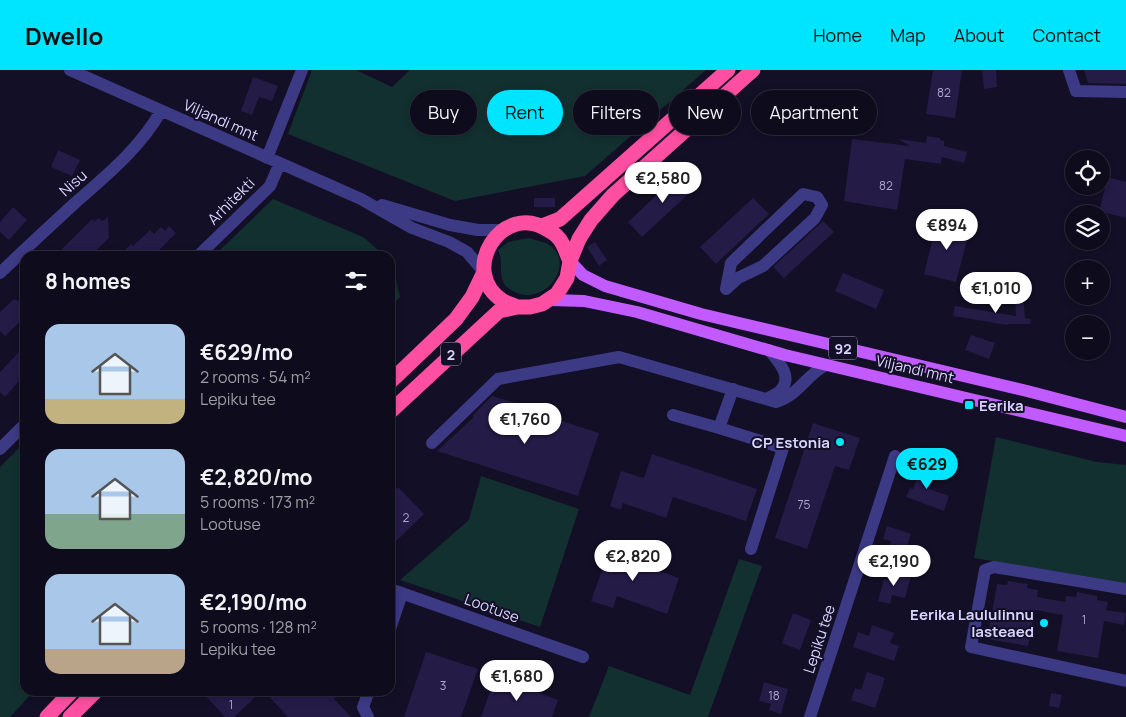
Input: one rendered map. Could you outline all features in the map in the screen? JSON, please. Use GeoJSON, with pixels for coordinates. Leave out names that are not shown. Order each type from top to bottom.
{"type":"FeatureCollection","features":[{"type":"Feature","properties":{"kind":"highway"},"geometry":{"type":"LineString","coordinates":[[542,226],[560,219],[728,70]]}},
{"type":"Feature","properties":{"kind":"highway"},"geometry":{"type":"LineString","coordinates":[[550,300],[562,287],[567,278],[570,261],[579,240],[592,220],[614,196],[753,70]]}},
{"type":"Feature","properties":{"kind":"highway"},"geometry":{"type":"LineString","coordinates":[[503,230],[514,224],[523,223],[542,226],[554,233],[562,242],[570,261]]}},
{"type":"Feature","properties":{"kind":"highway","name":"2"},"geometry":{"type":"LineString","coordinates":[[395,377],[456,318],[472,297],[484,272],[484,259],[487,248],[503,230]]}},
{"type":"Feature","properties":{"kind":"highway"},"geometry":{"type":"LineString","coordinates":[[484,272],[488,284],[494,293],[504,301],[518,307]]}},
{"type":"Feature","properties":{"kind":"highway","name":"2"},"geometry":{"type":"LineString","coordinates":[[395,407],[498,311],[530,307],[550,300]]}},
{"type":"Feature","properties":{"kind":"highway"},"geometry":{"type":"LineString","coordinates":[[47,717],[67,696]]}},
{"type":"Feature","properties":{"kind":"highway"},"geometry":{"type":"LineString","coordinates":[[70,717],[91,696]]}},
{"type":"Feature","properties":{"kind":"main road","name":"Viljandi mnt"},"geometry":{"type":"LineString","coordinates":[[570,261],[583,275],[604,286],[701,314],[1027,391],[1126,417]]}},
{"type":"Feature","properties":{"kind":"main road","name":"Viljandi mnt"},"geometry":{"type":"LineString","coordinates":[[550,300],[584,301],[637,312],[826,365],[1126,436]]}},
{"type":"Feature","properties":{"kind":"street","name":"Viljandi mnt"},"geometry":{"type":"LineString","coordinates":[[70,70],[360,199],[412,228],[449,242],[466,252],[484,272]]}},
{"type":"Feature","properties":{"kind":"street"},"geometry":{"type":"LineString","coordinates":[[267,158],[302,70]]}},
{"type":"Feature","properties":{"kind":"street"},"geometry":{"type":"LineString","coordinates":[[1069,70],[1076,91],[1126,92]]}},
{"type":"Feature","properties":{"kind":"street","name":"Nisu"},"geometry":{"type":"LineString","coordinates":[[23,251],[127,157],[154,124],[161,111]]}},
{"type":"Feature","properties":{"kind":"street","name":"Arhitekti"},"geometry":{"type":"LineString","coordinates":[[203,251],[270,186],[280,163]]}},
{"type":"Feature","properties":{"kind":"street"},"geometry":{"type":"LineString","coordinates":[[803,194],[817,197],[822,205],[815,218],[763,266],[738,278],[726,289],[731,263],[803,194]]}},
{"type":"Feature","properties":{"kind":"street","name":"Viljandi mnt"},"geometry":{"type":"LineString","coordinates":[[360,199],[450,225],[478,230],[503,230]]}},
{"type":"Feature","properties":{"kind":"street","name":"Nisu"},"geometry":{"type":"LineString","coordinates":[[0,273],[20,254]]}},
{"type":"Feature","properties":{"kind":"street"},"geometry":{"type":"LineString","coordinates":[[766,399],[780,391],[785,382],[785,369],[769,350]]}},
{"type":"Feature","properties":{"kind":"street"},"geometry":{"type":"LineString","coordinates":[[432,443],[498,379],[619,357],[776,402],[787,399],[796,392],[814,371],[826,365]]}},
{"type":"Feature","properties":{"kind":"street"},"geometry":{"type":"LineString","coordinates":[[719,428],[733,389]]}},
{"type":"Feature","properties":{"kind":"street"},"geometry":{"type":"LineString","coordinates":[[673,415],[784,448],[752,549]]}},
{"type":"Feature","properties":{"kind":"street"},"geometry":{"type":"LineString","coordinates":[[0,449],[20,429]]}},
{"type":"Feature","properties":{"kind":"street","name":"Lepiku tee"},"geometry":{"type":"LineString","coordinates":[[810,717],[895,456]]}},
{"type":"Feature","properties":{"kind":"street"},"geometry":{"type":"LineString","coordinates":[[1126,590],[994,567],[985,570],[971,647],[1126,680]]}},
{"type":"Feature","properties":{"kind":"street","name":"Lootuse"},"geometry":{"type":"LineString","coordinates":[[396,591],[583,657]]}},
{"type":"Feature","properties":{"kind":"street"},"geometry":{"type":"LineString","coordinates":[[367,696],[363,707],[368,717]]}},
{"type":"Feature","properties":{"kind":"green space"},"geometry":{"type":"Polygon","coordinates":[[[312,70],[356,70],[392,87],[410,70],[706,70],[683,90],[669,90],[669,102],[659,111],[659,90],[573,90],[573,135],[632,135],[585,176],[455,201],[288,134],[312,70]]]}},
{"type":"Feature","properties":{"kind":"green space"},"geometry":{"type":"Polygon","coordinates":[[[273,199],[363,237],[379,251],[219,251],[273,199]]]}},
{"type":"Feature","properties":{"kind":"green space"},"geometry":{"type":"Polygon","coordinates":[[[528,238],[546,243],[555,251],[559,260],[559,269],[555,279],[548,287],[539,293],[528,295],[517,293],[504,284],[501,276],[501,258],[498,250],[508,242],[528,238]]]}},
{"type":"Feature","properties":{"kind":"green space"},"geometry":{"type":"Polygon","coordinates":[[[395,276],[400,297],[395,302],[395,276]]]}},
{"type":"Feature","properties":{"kind":"green space"},"geometry":{"type":"Polygon","coordinates":[[[996,437],[1097,462],[1126,465],[1126,583],[974,558],[996,437]]]}},
{"type":"Feature","properties":{"kind":"green space"},"geometry":{"type":"Polygon","coordinates":[[[20,447],[20,696],[29,696],[10,717],[0,717],[0,467],[20,447]]]}},
{"type":"Feature","properties":{"kind":"green space"},"geometry":{"type":"Polygon","coordinates":[[[481,476],[579,509],[540,627],[400,580],[469,520],[481,476]]]}},
{"type":"Feature","properties":{"kind":"green space"},"geometry":{"type":"Polygon","coordinates":[[[739,559],[762,566],[708,717],[589,717],[609,666],[690,695],[739,559]]]}},
{"type":"Feature","properties":{"kind":"building"},"geometry":{"type":"Polygon","coordinates":[[[933,70],[962,70],[955,118],[926,114],[933,70]]]}},
{"type":"Feature","properties":{"kind":"building"},"geometry":{"type":"Polygon","coordinates":[[[982,70],[996,70],[997,87],[984,89],[982,70]]]}},
{"type":"Feature","properties":{"kind":"building"},"geometry":{"type":"Polygon","coordinates":[[[1084,70],[1126,70],[1126,84],[1088,83],[1084,70]]]}},
{"type":"Feature","properties":{"kind":"building"},"geometry":{"type":"Polygon","coordinates":[[[253,77],[278,86],[272,101],[259,97],[252,115],[241,111],[253,77]]]}},
{"type":"Feature","properties":{"kind":"building"},"geometry":{"type":"Polygon","coordinates":[[[927,136],[940,138],[940,140],[944,141],[944,146],[967,152],[964,163],[942,157],[941,164],[905,159],[897,210],[844,201],[852,139],[910,146],[898,139],[926,143],[927,136]]]}},
{"type":"Feature","properties":{"kind":"building"},"geometry":{"type":"Polygon","coordinates":[[[58,150],[80,160],[72,176],[51,167],[58,150]]]}},
{"type":"Feature","properties":{"kind":"building"},"geometry":{"type":"Polygon","coordinates":[[[683,170],[697,186],[642,237],[628,222],[683,170]]]}},
{"type":"Feature","properties":{"kind":"building"},"geometry":{"type":"Polygon","coordinates":[[[1110,178],[1126,182],[1126,218],[1110,214],[1110,205],[1101,205],[1103,195],[1110,195],[1110,178]]]}},
{"type":"Feature","properties":{"kind":"building"},"geometry":{"type":"Polygon","coordinates":[[[534,198],[555,198],[555,207],[534,207],[534,198]]]}},
{"type":"Feature","properties":{"kind":"building"},"geometry":{"type":"Polygon","coordinates":[[[753,198],[769,214],[716,264],[700,247],[753,198]]]}},
{"type":"Feature","properties":{"kind":"building"},"geometry":{"type":"Polygon","coordinates":[[[13,207],[27,220],[9,240],[0,232],[0,222],[13,207]]]}},
{"type":"Feature","properties":{"kind":"building"},"geometry":{"type":"Polygon","coordinates":[[[108,217],[109,238],[95,251],[61,250],[92,219],[94,221],[99,218],[102,221],[108,217]]]}},
{"type":"Feature","properties":{"kind":"building"},"geometry":{"type":"Polygon","coordinates":[[[823,221],[834,232],[784,278],[773,267],[823,221]]]}},
{"type":"Feature","properties":{"kind":"building"},"geometry":{"type":"Polygon","coordinates":[[[937,221],[970,229],[956,282],[924,274],[937,221]]]}},
{"type":"Feature","properties":{"kind":"building"},"geometry":{"type":"Polygon","coordinates":[[[169,226],[176,233],[158,251],[124,251],[131,244],[133,246],[150,230],[154,234],[161,227],[165,231],[169,226]]]}},
{"type":"Feature","properties":{"kind":"building"},"geometry":{"type":"Polygon","coordinates":[[[595,242],[607,260],[599,266],[587,247],[595,242]]]}},
{"type":"Feature","properties":{"kind":"building"},"geometry":{"type":"Polygon","coordinates":[[[843,273],[884,290],[876,309],[835,291],[843,273]]]}},
{"type":"Feature","properties":{"kind":"building"},"geometry":{"type":"Polygon","coordinates":[[[1023,294],[1025,318],[1031,319],[1030,324],[1007,325],[953,316],[955,306],[1016,316],[1015,295],[1023,294]]]}},
{"type":"Feature","properties":{"kind":"building"},"geometry":{"type":"Polygon","coordinates":[[[14,299],[18,301],[20,299],[20,322],[5,336],[0,331],[0,312],[14,299]]]}},
{"type":"Feature","properties":{"kind":"building"},"geometry":{"type":"Polygon","coordinates":[[[971,335],[995,343],[989,359],[965,350],[971,335]]]}},
{"type":"Feature","properties":{"kind":"building"},"geometry":{"type":"Polygon","coordinates":[[[20,351],[20,380],[5,397],[0,392],[0,372],[20,351]]]}},
{"type":"Feature","properties":{"kind":"building"},"geometry":{"type":"Polygon","coordinates":[[[492,396],[516,403],[515,406],[599,433],[578,496],[437,451],[474,417],[473,415],[492,396]]]}},
{"type":"Feature","properties":{"kind":"building"},"geometry":{"type":"Polygon","coordinates":[[[813,423],[860,438],[849,470],[835,466],[807,549],[775,538],[813,423]]]}},
{"type":"Feature","properties":{"kind":"building"},"geometry":{"type":"Polygon","coordinates":[[[652,454],[757,489],[746,521],[673,497],[666,518],[623,503],[621,510],[610,506],[621,471],[644,478],[652,454]]]}},
{"type":"Feature","properties":{"kind":"building"},"geometry":{"type":"Polygon","coordinates":[[[923,463],[937,468],[929,489],[949,496],[944,511],[906,497],[910,488],[913,489],[923,463]]]}},
{"type":"Feature","properties":{"kind":"building"},"geometry":{"type":"Polygon","coordinates":[[[398,487],[424,514],[395,542],[395,490],[398,487]]]}},
{"type":"Feature","properties":{"kind":"building"},"geometry":{"type":"Polygon","coordinates":[[[887,526],[911,534],[906,550],[890,545],[891,541],[883,539],[887,526]]]}},
{"type":"Feature","properties":{"kind":"building"},"geometry":{"type":"Polygon","coordinates":[[[612,542],[632,549],[630,560],[679,578],[667,614],[617,596],[613,608],[591,601],[612,542]]]}},
{"type":"Feature","properties":{"kind":"building"},"geometry":{"type":"Polygon","coordinates":[[[890,570],[911,576],[905,598],[892,595],[890,604],[878,601],[884,579],[887,580],[890,570]]]}},
{"type":"Feature","properties":{"kind":"building"},"geometry":{"type":"Polygon","coordinates":[[[1008,581],[1028,584],[1027,588],[1038,590],[1037,597],[1065,602],[1066,596],[1076,597],[1077,592],[1097,596],[1097,600],[1108,602],[1106,610],[1126,613],[1124,625],[1104,621],[1098,658],[1057,651],[1063,615],[1035,610],[1028,646],[987,639],[997,584],[1007,585],[1008,581]]]}},
{"type":"Feature","properties":{"kind":"building"},"geometry":{"type":"Polygon","coordinates":[[[793,613],[811,620],[800,650],[782,643],[793,613]]]}},
{"type":"Feature","properties":{"kind":"building"},"geometry":{"type":"Polygon","coordinates":[[[872,625],[894,633],[890,643],[899,646],[894,661],[853,647],[858,632],[869,636],[872,625]]]}},
{"type":"Feature","properties":{"kind":"building"},"geometry":{"type":"Polygon","coordinates":[[[426,652],[478,669],[461,717],[404,717],[426,652]]]}},
{"type":"Feature","properties":{"kind":"building"},"geometry":{"type":"Polygon","coordinates":[[[867,672],[885,678],[875,708],[851,700],[855,688],[861,690],[867,672]]]}},
{"type":"Feature","properties":{"kind":"building"},"geometry":{"type":"Polygon","coordinates":[[[495,677],[558,700],[552,717],[481,717],[495,677]]]}},
{"type":"Feature","properties":{"kind":"building"},"geometry":{"type":"Polygon","coordinates":[[[764,682],[788,689],[781,714],[769,710],[771,704],[759,701],[764,682]]]}},
{"type":"Feature","properties":{"kind":"building"},"geometry":{"type":"Polygon","coordinates":[[[1051,693],[1062,695],[1059,708],[1049,706],[1051,693]]]}},
{"type":"Feature","properties":{"kind":"building"},"geometry":{"type":"Polygon","coordinates":[[[206,696],[257,696],[234,717],[225,717],[206,696]]]}},
{"type":"Feature","properties":{"kind":"building"},"geometry":{"type":"Polygon","coordinates":[[[269,696],[337,696],[334,699],[351,717],[288,717],[269,696]]]}},
{"type":"Feature","properties":{"kind":"place","name":"Eerika"},"geometry":{"type":"Point","coordinates":[969,405]}},
{"type":"Feature","properties":{"kind":"place","name":"CP Estonia"},"geometry":{"type":"Point","coordinates":[840,442]}},
{"type":"Feature","properties":{"kind":"place","name":"Eerika Laululinnu lasteaed"},"geometry":{"type":"Point","coordinates":[1044,623]}}]}
